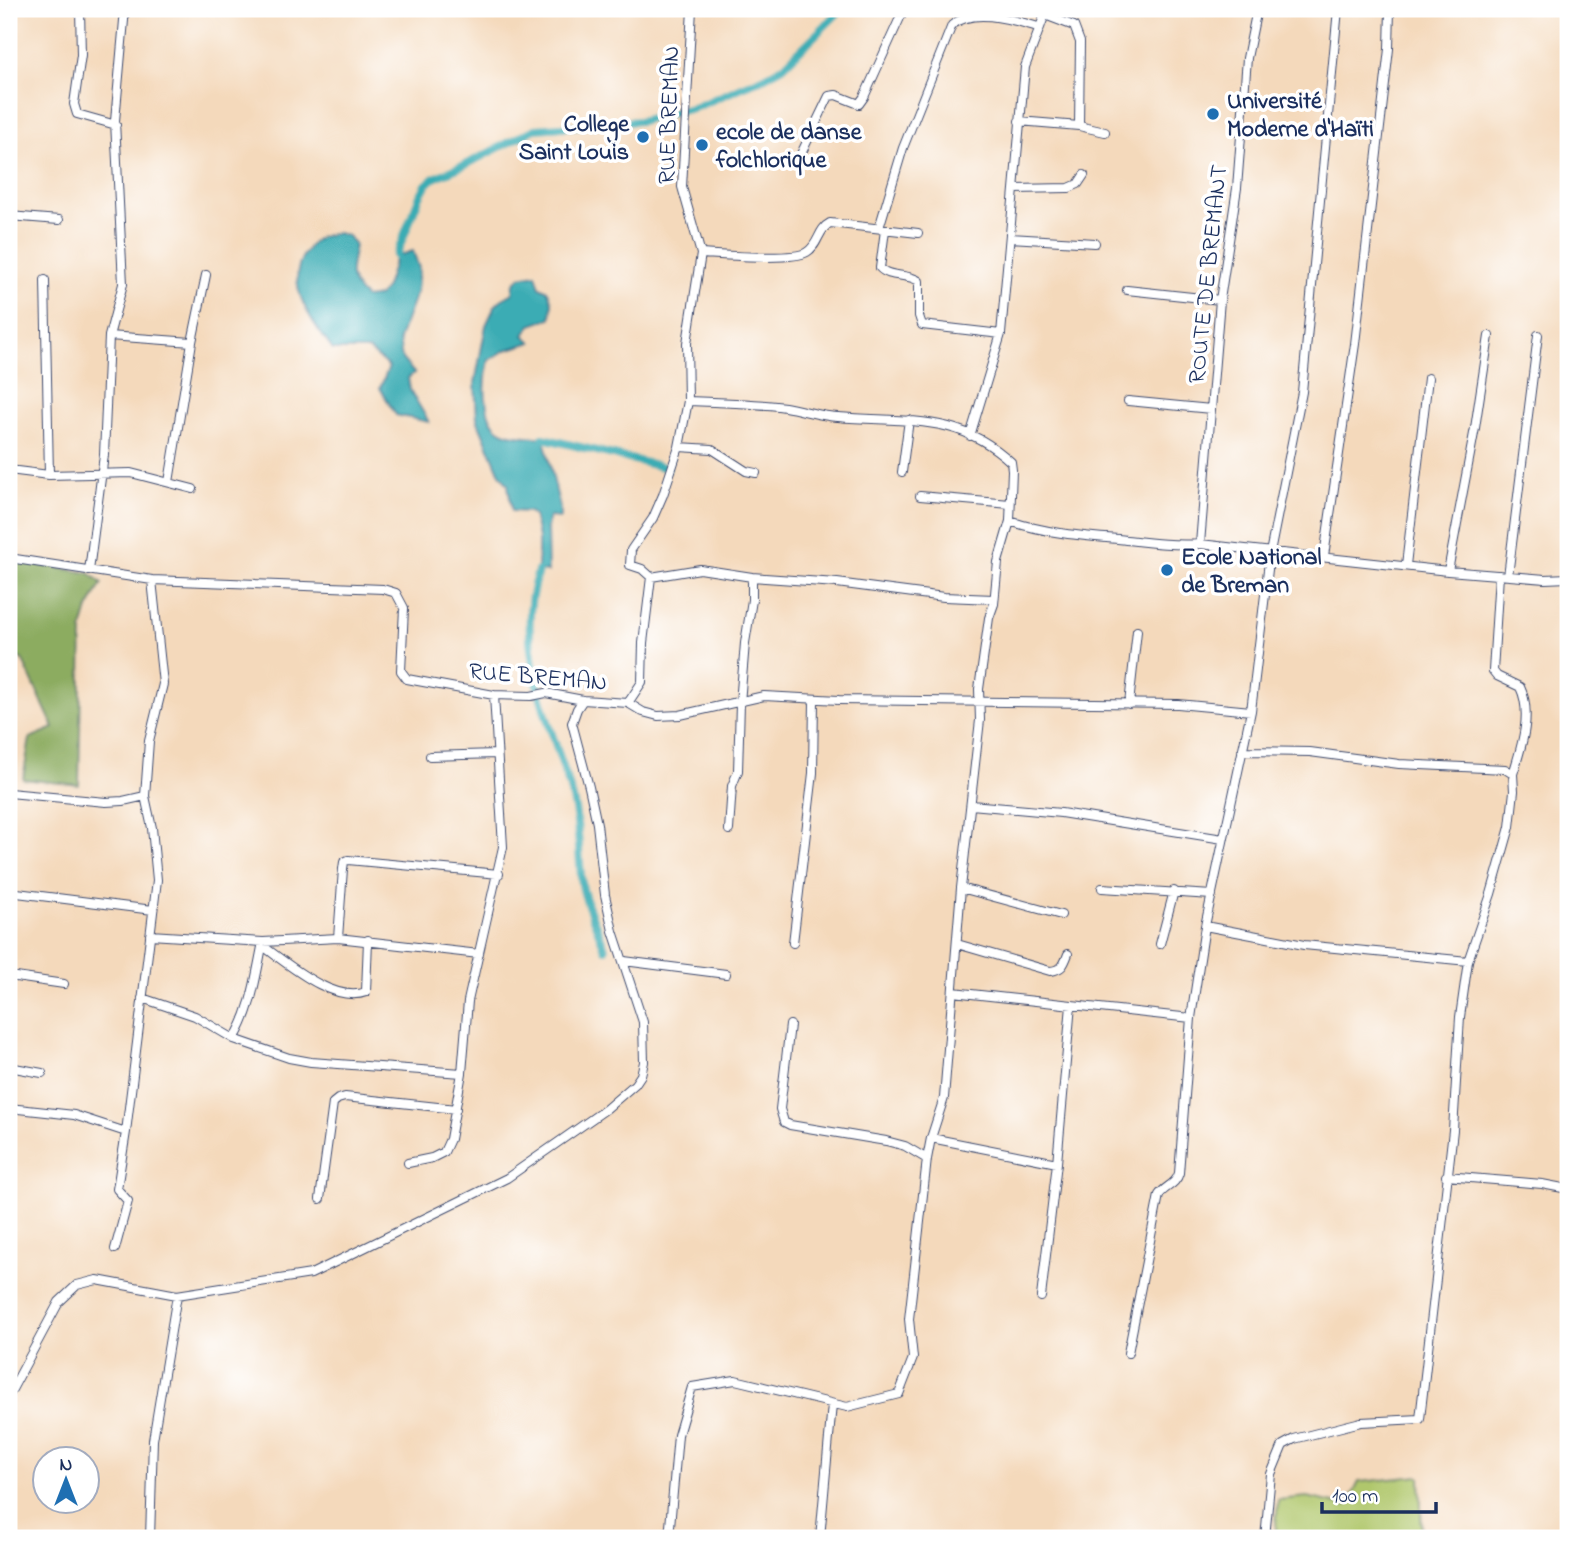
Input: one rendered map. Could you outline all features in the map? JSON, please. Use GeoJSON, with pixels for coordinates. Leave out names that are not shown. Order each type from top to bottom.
{"type":"FeatureCollection","features":[{"type":"Feature","properties":{"kind":"street"},"geometry":{"type":"LineString","coordinates":[[80,9],[81,55],[74,104],[77,114],[116,125]]}},
{"type":"Feature","properties":{"kind":"street"},"geometry":{"type":"LineString","coordinates":[[89,570],[102,473],[109,336],[123,284],[116,125],[125,9]]}},
{"type":"Feature","properties":{"kind":"street","name":"RUE BREMAN"},"geometry":{"type":"LineString","coordinates":[[9,558],[152,580],[383,589],[396,593],[404,608],[401,671],[407,680],[494,695],[531,696],[546,693],[583,700],[628,703],[642,682],[643,643],[651,577],[642,569],[630,565],[629,558],[631,550],[653,519],[679,447],[688,401],[687,343],[701,254],[682,187],[691,9]]}},
{"type":"Feature","properties":{"kind":"street"},"geometry":{"type":"LineString","coordinates":[[802,154],[829,96],[836,95],[859,104],[864,97],[904,9]]}},
{"type":"Feature","properties":{"kind":"street","name":"ROUTE DE BREMANT"},"geometry":{"type":"LineString","coordinates":[[1200,544],[1220,300],[1237,188],[1247,58],[1257,9]]}},
{"type":"Feature","properties":{"kind":"street"},"geometry":{"type":"LineString","coordinates":[[1128,1353],[1159,1195],[1163,1189],[1174,1183],[1179,1173],[1191,1018],[1205,926],[1251,711],[1270,553],[1302,392],[1338,9]]}},
{"type":"Feature","properties":{"kind":"street"},"geometry":{"type":"LineString","coordinates":[[1324,556],[1355,344],[1389,49],[1391,9]]}},
{"type":"Feature","properties":{"kind":"street"},"geometry":{"type":"LineString","coordinates":[[970,436],[1001,334],[1025,67],[1038,27],[1046,12],[1074,26],[1080,42],[1079,126]]}},
{"type":"Feature","properties":{"kind":"street"},"geometry":{"type":"LineString","coordinates":[[1001,334],[922,325],[919,316],[919,281],[911,276],[881,271],[882,229],[903,148],[952,25],[968,15],[1010,20],[1038,27]]}},
{"type":"Feature","properties":{"kind":"street"},"geometry":{"type":"LineString","coordinates":[[1019,121],[1079,126],[1105,132]]}},
{"type":"Feature","properties":{"kind":"street"},"geometry":{"type":"LineString","coordinates":[[1014,189],[1069,188],[1078,184],[1084,175]]}},
{"type":"Feature","properties":{"kind":"street"},"geometry":{"type":"LineString","coordinates":[[9,216],[59,220]]}},
{"type":"Feature","properties":{"kind":"street"},"geometry":{"type":"LineString","coordinates":[[701,254],[806,254],[823,227],[831,223],[918,233]]}},
{"type":"Feature","properties":{"kind":"street"},"geometry":{"type":"LineString","coordinates":[[1010,238],[1095,243]]}},
{"type":"Feature","properties":{"kind":"street"},"geometry":{"type":"LineString","coordinates":[[169,482],[206,275]]}},
{"type":"Feature","properties":{"kind":"street"},"geometry":{"type":"LineString","coordinates":[[45,280],[49,475]]}},
{"type":"Feature","properties":{"kind":"street"},"geometry":{"type":"LineString","coordinates":[[1127,290],[1220,300]]}},
{"type":"Feature","properties":{"kind":"street"},"geometry":{"type":"LineString","coordinates":[[1265,1538],[1271,1474],[1283,1445],[1294,1438],[1361,1422],[1420,1419],[1453,1130],[1460,1017],[1468,961],[1510,827],[1513,774],[1523,744],[1525,712],[1520,687],[1497,676],[1493,671],[1503,575],[1538,335]]}},
{"type":"Feature","properties":{"kind":"street"},"geometry":{"type":"LineString","coordinates":[[109,336],[192,342]]}},
{"type":"Feature","properties":{"kind":"street"},"geometry":{"type":"LineString","coordinates":[[1448,571],[1489,336]]}},
{"type":"Feature","properties":{"kind":"street"},"geometry":{"type":"LineString","coordinates":[[1405,565],[1428,378]]}},
{"type":"Feature","properties":{"kind":"street"},"geometry":{"type":"LineString","coordinates":[[669,1538],[678,1434],[692,1387],[736,1381],[847,1407],[899,1394],[913,1358],[909,1319],[927,1159],[944,1098],[979,689],[998,562],[1010,521],[1011,462],[1000,452],[953,426],[935,422],[836,417],[760,405],[688,401]]}},
{"type":"Feature","properties":{"kind":"street"},"geometry":{"type":"LineString","coordinates":[[1128,401],[1212,409]]}},
{"type":"Feature","properties":{"kind":"street"},"geometry":{"type":"LineString","coordinates":[[902,472],[909,420]]}},
{"type":"Feature","properties":{"kind":"street"},"geometry":{"type":"LineString","coordinates":[[679,447],[712,449],[746,471],[756,473]]}},
{"type":"Feature","properties":{"kind":"street"},"geometry":{"type":"LineString","coordinates":[[9,470],[49,475],[131,473],[193,489]]}},
{"type":"Feature","properties":{"kind":"street"},"geometry":{"type":"LineString","coordinates":[[920,496],[1010,504]]}},
{"type":"Feature","properties":{"kind":"street"},"geometry":{"type":"LineString","coordinates":[[1010,521],[1035,530],[1073,535],[1178,545],[1200,544],[1448,571],[1545,579],[1568,578]]}},
{"type":"Feature","properties":{"kind":"street"},"geometry":{"type":"LineString","coordinates":[[651,577],[700,569],[751,577],[837,583],[944,597],[994,599]]}},
{"type":"Feature","properties":{"kind":"street"},"geometry":{"type":"LineString","coordinates":[[729,830],[732,786],[738,771],[740,702],[752,600],[751,577]]}},
{"type":"Feature","properties":{"kind":"street"},"geometry":{"type":"LineString","coordinates":[[115,1249],[128,1201],[117,1189],[157,880],[152,828],[145,796],[149,741],[163,684],[152,580]]}},
{"type":"Feature","properties":{"kind":"street"},"geometry":{"type":"LineString","coordinates":[[1129,704],[1137,631]]}},
{"type":"Feature","properties":{"kind":"street"},"geometry":{"type":"LineString","coordinates":[[408,1163],[432,1158],[444,1152],[450,1139],[456,1109],[468,1001],[503,847],[494,695]]}},
{"type":"Feature","properties":{"kind":"street"},"geometry":{"type":"LineString","coordinates":[[628,703],[643,712],[658,716],[680,715],[764,696],[814,700],[1187,705],[1251,711]]}},
{"type":"Feature","properties":{"kind":"street"},"geometry":{"type":"LineString","coordinates":[[9,1395],[59,1301],[77,1285],[97,1280],[177,1295],[311,1274],[507,1178],[606,1109],[635,1084],[641,1075],[644,1062],[643,1022],[613,931],[605,894],[597,824],[572,723],[583,700]]}},
{"type":"Feature","properties":{"kind":"street"},"geometry":{"type":"LineString","coordinates":[[793,943],[814,773],[814,700]]}},
{"type":"Feature","properties":{"kind":"street"},"geometry":{"type":"LineString","coordinates":[[1242,751],[1310,752],[1399,764],[1505,769],[1513,774]]}},
{"type":"Feature","properties":{"kind":"street"},"geometry":{"type":"LineString","coordinates":[[430,756],[496,754]]}},
{"type":"Feature","properties":{"kind":"street"},"geometry":{"type":"LineString","coordinates":[[9,793],[106,802],[123,802],[145,796]]}},
{"type":"Feature","properties":{"kind":"street"},"geometry":{"type":"LineString","coordinates":[[971,805],[1061,813],[1223,839]]}},
{"type":"Feature","properties":{"kind":"street"},"geometry":{"type":"LineString","coordinates":[[338,938],[343,869],[344,862],[348,860],[499,874]]}},
{"type":"Feature","properties":{"kind":"street"},"geometry":{"type":"LineString","coordinates":[[961,888],[1060,915]]}},
{"type":"Feature","properties":{"kind":"street"},"geometry":{"type":"LineString","coordinates":[[1102,888],[1212,895]]}},
{"type":"Feature","properties":{"kind":"street"},"geometry":{"type":"LineString","coordinates":[[1160,944],[1174,891]]}},
{"type":"Feature","properties":{"kind":"street"},"geometry":{"type":"LineString","coordinates":[[9,892],[153,910]]}},
{"type":"Feature","properties":{"kind":"street"},"geometry":{"type":"LineString","coordinates":[[1205,926],[1304,945],[1468,961]]}},
{"type":"Feature","properties":{"kind":"street"},"geometry":{"type":"LineString","coordinates":[[150,935],[263,944],[338,938],[479,954]]}},
{"type":"Feature","properties":{"kind":"street"},"geometry":{"type":"LineString","coordinates":[[263,944],[318,984],[341,992],[362,994],[366,992],[368,940]]}},
{"type":"Feature","properties":{"kind":"street"},"geometry":{"type":"LineString","coordinates":[[234,1039],[242,1027],[251,1001],[263,944]]}},
{"type":"Feature","properties":{"kind":"street"},"geometry":{"type":"LineString","coordinates":[[957,944],[1050,971],[1058,971],[1064,965],[1068,954]]}},
{"type":"Feature","properties":{"kind":"street"},"geometry":{"type":"LineString","coordinates":[[624,961],[726,974]]}},
{"type":"Feature","properties":{"kind":"street"},"geometry":{"type":"LineString","coordinates":[[9,976],[64,984]]}},
{"type":"Feature","properties":{"kind":"street"},"geometry":{"type":"LineString","coordinates":[[953,992],[1191,1018]]}},
{"type":"Feature","properties":{"kind":"street"},"geometry":{"type":"LineString","coordinates":[[142,998],[195,1016],[234,1039],[289,1058],[462,1073]]}},
{"type":"Feature","properties":{"kind":"street"},"geometry":{"type":"LineString","coordinates":[[1041,1297],[1071,1005]]}},
{"type":"Feature","properties":{"kind":"street"},"geometry":{"type":"LineString","coordinates":[[790,1025],[780,1109],[784,1122],[905,1146],[927,1159]]}},
{"type":"Feature","properties":{"kind":"street"},"geometry":{"type":"LineString","coordinates":[[9,1067],[43,1073]]}},
{"type":"Feature","properties":{"kind":"street"},"geometry":{"type":"LineString","coordinates":[[320,1199],[333,1104],[338,1099],[345,1097],[456,1109]]}},
{"type":"Feature","properties":{"kind":"street"},"geometry":{"type":"LineString","coordinates":[[9,1108],[74,1115],[126,1132]]}},
{"type":"Feature","properties":{"kind":"street"},"geometry":{"type":"LineString","coordinates":[[931,1138],[1056,1163]]}},
{"type":"Feature","properties":{"kind":"street"},"geometry":{"type":"LineString","coordinates":[[1446,1176],[1542,1184],[1568,1189]]}},
{"type":"Feature","properties":{"kind":"street"},"geometry":{"type":"LineString","coordinates":[[150,1538],[153,1440],[177,1295]]}},
{"type":"Feature","properties":{"kind":"street"},"geometry":{"type":"LineString","coordinates":[[820,1538],[832,1404]]}},
{"type":"Feature","properties":{"kind":"green space"},"geometry":{"type":"Polygon","coordinates":[[[9,560],[89,573],[102,583],[88,609],[82,629],[79,785],[23,779],[30,738],[54,728],[22,659],[9,655],[9,560]]]}},
{"type":"Feature","properties":{"kind":"green space"},"geometry":{"type":"Polygon","coordinates":[[[1420,1476],[1422,1538],[1275,1538],[1278,1500],[1307,1497],[1347,1506],[1359,1482],[1420,1476]]]}},
{"type":"Feature","properties":{"kind":"water"},"geometry":{"type":"Polygon","coordinates":[[[338,233],[348,236],[355,245],[352,280],[366,298],[379,296],[386,287],[396,256],[413,251],[419,268],[417,291],[399,339],[402,359],[414,373],[408,378],[410,390],[429,422],[396,415],[380,388],[389,367],[369,350],[333,350],[303,303],[297,277],[299,264],[316,240],[338,233]]]}},
{"type":"Feature","properties":{"kind":"water"},"geometry":{"type":"Polygon","coordinates":[[[536,274],[540,287],[548,291],[552,302],[551,318],[531,325],[524,335],[532,342],[506,350],[489,360],[485,389],[488,411],[497,427],[508,434],[543,438],[560,508],[560,518],[549,517],[548,572],[538,571],[538,538],[534,516],[529,512],[512,511],[508,485],[499,472],[477,419],[475,383],[486,325],[495,306],[513,293],[514,283],[520,277],[536,274]]]}},
{"type":"Feature","properties":{"kind":"waterway"},"geometry":{"type":"LineString","coordinates":[[396,256],[419,198],[426,185],[434,178],[535,129],[640,121],[696,107],[783,67],[842,9]]}},
{"type":"Feature","properties":{"kind":"waterway"},"geometry":{"type":"LineString","coordinates":[[543,438],[667,468]]}},
{"type":"Feature","properties":{"kind":"waterway"},"geometry":{"type":"LineString","coordinates":[[538,571],[531,600],[532,658],[546,715],[573,799],[583,891],[605,949]]}},
{"type":"Feature","properties":{"kind":"place","name":"Université Moderne d'Haïti"},"geometry":{"type":"Point","coordinates":[1213,114]}},
{"type":"Feature","properties":{"kind":"place","name":"College Saint Louis"},"geometry":{"type":"Point","coordinates":[643,137]}},
{"type":"Feature","properties":{"kind":"place","name":"ecole de danse folchlorique"},"geometry":{"type":"Point","coordinates":[702,145]}},
{"type":"Feature","properties":{"kind":"place","name":"Ecole National de Breman"},"geometry":{"type":"Point","coordinates":[1167,570]}}]}
